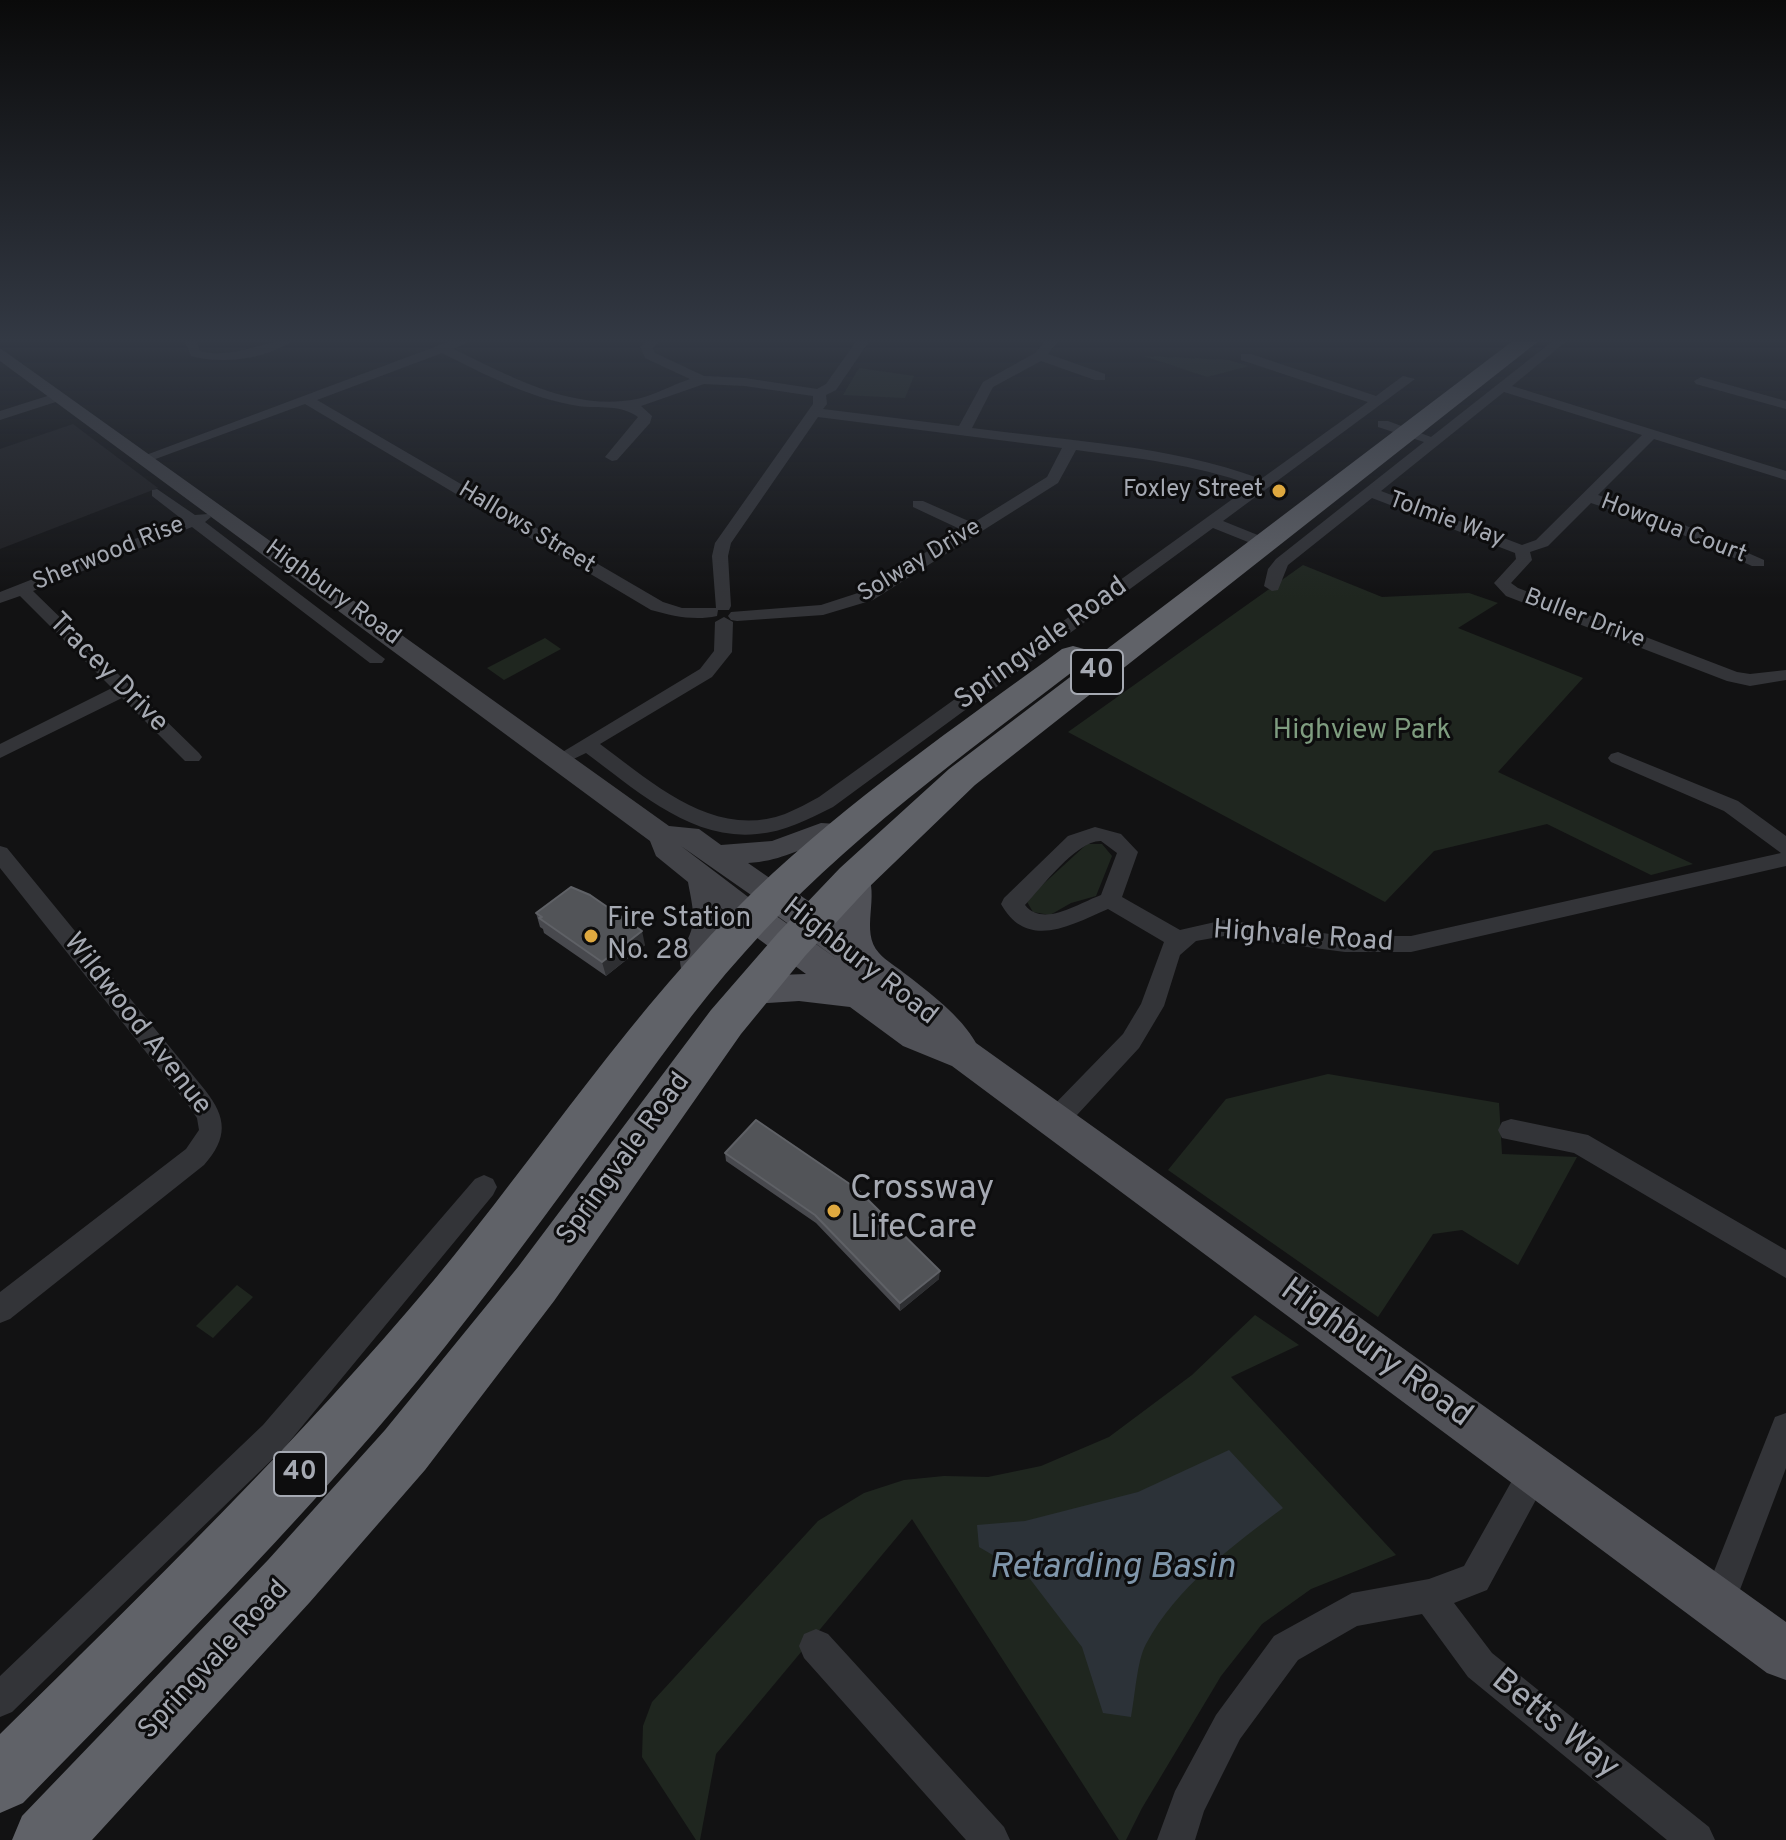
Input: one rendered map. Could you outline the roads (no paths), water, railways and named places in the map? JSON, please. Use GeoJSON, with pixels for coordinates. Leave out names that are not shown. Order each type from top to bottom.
{"type":"FeatureCollection","features":[{"type":"Feature","properties":{"kind":"highway","name":"Springvale Road"},"geometry":{"type":"LineString","coordinates":[[0,1780],[273,1502],[351,1417],[462,1286],[699,976],[763,907],[844,832],[914,776],[1380,426]]}},
{"type":"Feature","properties":{"kind":"highway","name":"Springvale Road"},"geometry":{"type":"LineString","coordinates":[[46,1840],[289,1581],[420,1433],[536,1284],[670,1097],[752,990],[801,934],[950,786],[1238,532]]}},
{"type":"Feature","properties":{"kind":"main road","name":"Highbury Road"},"geometry":{"type":"LineString","coordinates":[[101,426],[561,759],[663,836],[666,849],[709,866],[862,978],[916,1035],[965,1055],[1786,1654]]}},
{"type":"Feature","properties":{"kind":"main road"},"geometry":{"type":"LineString","coordinates":[[699,976],[695,950],[706,930],[708,919],[709,866],[775,851],[821,833],[844,832]]}},
{"type":"Feature","properties":{"kind":"main road"},"geometry":{"type":"LineString","coordinates":[[752,990],[862,978],[852,924],[857,903],[854,878]]}},
{"type":"Feature","properties":{"kind":"street"},"geometry":{"type":"LineString","coordinates":[[145,458],[233,426]]}},
{"type":"Feature","properties":{"kind":"street","name":"Hallows Street"},"geometry":{"type":"LineString","coordinates":[[352,426],[657,606],[681,613],[724,614]]}},
{"type":"Feature","properties":{"kind":"street"},"geometry":{"type":"LineString","coordinates":[[612,457],[640,426]]}},
{"type":"Feature","properties":{"kind":"street"},"geometry":{"type":"LineString","coordinates":[[561,759],[706,673],[719,659],[725,645],[720,556],[723,543],[805,426]]}},
{"type":"Feature","properties":{"kind":"street"},"geometry":{"type":"LineString","coordinates":[[923,426],[1193,461],[1262,484]]}},
{"type":"Feature","properties":{"kind":"street"},"geometry":{"type":"LineString","coordinates":[[963,431],[966,426]]}},
{"type":"Feature","properties":{"kind":"street","name":"Springvale Road"},"geometry":{"type":"LineString","coordinates":[[587,744],[688,815],[722,826],[746,828],[794,820],[1238,532],[1262,484],[1376,426]]}},
{"type":"Feature","properties":{"kind":"street"},"geometry":{"type":"LineString","coordinates":[[1403,426],[1434,441]]}},
{"type":"Feature","properties":{"kind":"street"},"geometry":{"type":"LineString","coordinates":[[1272,586],[1276,569],[1282,562],[1453,426]]}},
{"type":"Feature","properties":{"kind":"street"},"geometry":{"type":"LineString","coordinates":[[1625,426],[1786,476]]}},
{"type":"Feature","properties":{"kind":"street","name":"Buller Drive"},"geometry":{"type":"LineString","coordinates":[[1651,434],[1542,543],[1522,550],[1524,560],[1502,583],[1512,592],[1733,677],[1750,680],[1786,675]]}},
{"type":"Feature","properties":{"kind":"street","name":"Solway Drive"},"geometry":{"type":"LineString","coordinates":[[724,614],[816,611],[849,604],[867,596],[1053,480],[1071,445]]}},
{"type":"Feature","properties":{"kind":"street","name":"Tolmie Way"},"geometry":{"type":"LineString","coordinates":[[1370,492],[1522,550]]}},
{"type":"Feature","properties":{"kind":"street"},"geometry":{"type":"LineString","coordinates":[[157,493],[376,659]]}},
{"type":"Feature","properties":{"kind":"street","name":"Howqua Court"},"geometry":{"type":"LineString","coordinates":[[1589,497],[1677,527],[1758,563]]}},
{"type":"Feature","properties":{"kind":"street"},"geometry":{"type":"LineString","coordinates":[[918,504],[974,530]]}},
{"type":"Feature","properties":{"kind":"street","name":"Sherwood Rise"},"geometry":{"type":"LineString","coordinates":[[0,598],[218,511]]}},
{"type":"Feature","properties":{"kind":"street","name":"Tracey Drive"},"geometry":{"type":"LineString","coordinates":[[23,590],[192,757]]}},
{"type":"Feature","properties":{"kind":"street"},"geometry":{"type":"LineString","coordinates":[[0,752],[123,690]]}},
{"type":"Feature","properties":{"kind":"street"},"geometry":{"type":"LineString","coordinates":[[1618,758],[1731,806],[1786,847]]}},
{"type":"Feature","properties":{"kind":"street"},"geometry":{"type":"LineString","coordinates":[[1100,834],[1122,844],[1128,852],[1110,900],[1044,926],[1023,919],[1012,904],[1081,837],[1100,834]]}},
{"type":"Feature","properties":{"kind":"street","name":"Wildwood Avenue"},"geometry":{"type":"LineString","coordinates":[[0,853],[211,1116],[213,1125],[212,1134],[195,1157],[0,1309]]}},
{"type":"Feature","properties":{"kind":"street","name":"Highvale Road"},"geometry":{"type":"LineString","coordinates":[[1055,1121],[1122,1052],[1138,1030],[1152,1006],[1170,950],[1180,941],[1201,931],[1224,928],[1368,946],[1411,944],[1786,859]]}},
{"type":"Feature","properties":{"kind":"street"},"geometry":{"type":"LineString","coordinates":[[1110,900],[1180,941]]}},
{"type":"Feature","properties":{"kind":"street"},"geometry":{"type":"LineString","coordinates":[[1511,1130],[1579,1143],[1786,1265]]}},
{"type":"Feature","properties":{"kind":"street"},"geometry":{"type":"LineString","coordinates":[[0,1700],[274,1436],[484,1187]]}},
{"type":"Feature","properties":{"kind":"street"},"geometry":{"type":"LineString","coordinates":[[1718,1604],[1786,1428]]}},
{"type":"Feature","properties":{"kind":"street"},"geometry":{"type":"LineString","coordinates":[[1176,1840],[1188,1804],[1228,1727],[1286,1648],[1352,1610],[1429,1596],[1475,1578],[1534,1472]]}},
{"type":"Feature","properties":{"kind":"street","name":"Betts Way"},"geometry":{"type":"LineString","coordinates":[[1429,1596],[1480,1665],[1696,1840]]}},
{"type":"Feature","properties":{"kind":"street"},"geometry":{"type":"LineString","coordinates":[[816,1646],[991,1840]]}},
{"type":"Feature","properties":{"kind":"water","name":"Retarding Basin"},"geometry":{"type":"Polygon","coordinates":[[[1229,1450],[1283,1508],[1207,1569],[1158,1624],[1140,1659],[1131,1717],[1103,1713],[1082,1647],[1027,1575],[979,1547],[977,1525],[1025,1521],[1138,1492],[1229,1450]]]}},
{"type":"Feature","properties":{"kind":"place","name":"Foxley Street"},"geometry":{"type":"Point","coordinates":[1279,491]}},
{"type":"Feature","properties":{"kind":"place","name":"Fire Station No. 28"},"geometry":{"type":"Point","coordinates":[591,936]}},
{"type":"Feature","properties":{"kind":"place","name":"Crossway LifeCare"},"geometry":{"type":"Point","coordinates":[834,1211]}},
{"type":"Feature","properties":{"kind":"park label","name":"Highview Park"},"geometry":{"type":"Point","coordinates":[1362,732]}}]}
